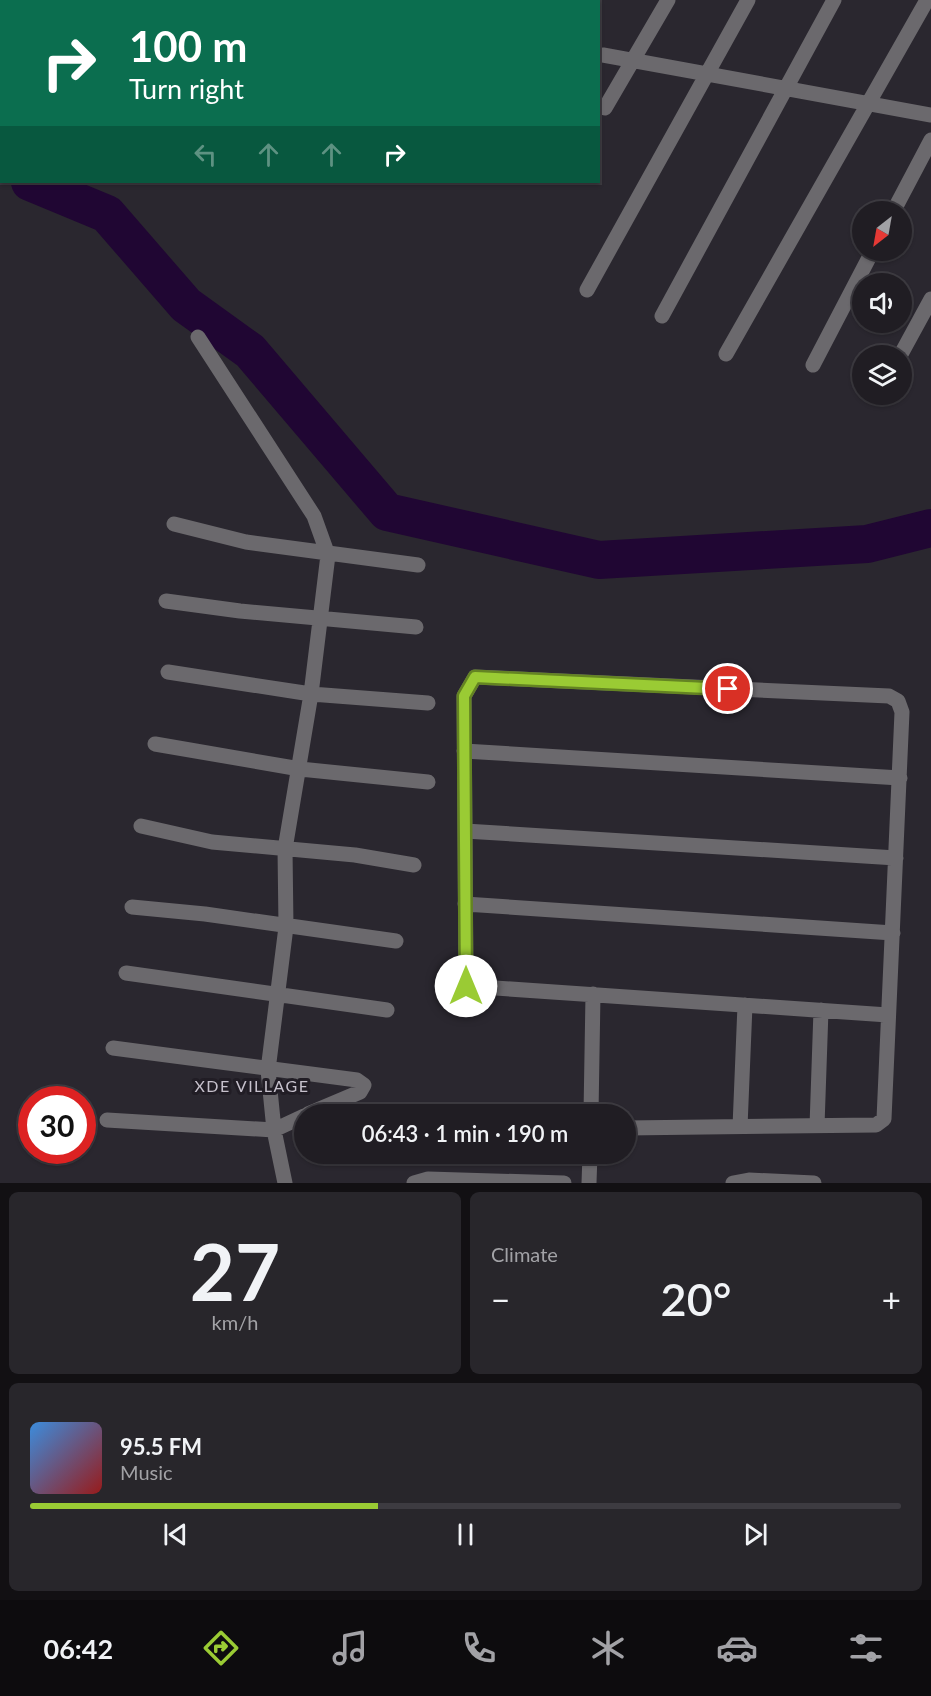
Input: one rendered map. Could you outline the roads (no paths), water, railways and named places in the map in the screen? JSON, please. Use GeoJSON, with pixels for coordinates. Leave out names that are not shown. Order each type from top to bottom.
{"type":"FeatureCollection","features":[{"type":"Feature","properties":{"kind":"street"},"geometry":{"type":"LineString","coordinates":[[605,108],[668,0]]}},
{"type":"Feature","properties":{"kind":"street"},"geometry":{"type":"LineString","coordinates":[[587,290],[748,0]]}},
{"type":"Feature","properties":{"kind":"street"},"geometry":{"type":"LineString","coordinates":[[662,316],[834,0]]}},
{"type":"Feature","properties":{"kind":"street"},"geometry":{"type":"LineString","coordinates":[[726,354],[927,0]]}},
{"type":"Feature","properties":{"kind":"street"},"geometry":{"type":"LineString","coordinates":[[603,55],[931,115]]}},
{"type":"Feature","properties":{"kind":"street"},"geometry":{"type":"LineString","coordinates":[[899,201],[931,140]]}},
{"type":"Feature","properties":{"kind":"street"},"geometry":{"type":"LineString","coordinates":[[813,365],[867,261]]}},
{"type":"Feature","properties":{"kind":"street"},"geometry":{"type":"LineString","coordinates":[[906,345],[931,299]]}},
{"type":"Feature","properties":{"kind":"street"},"geometry":{"type":"LineString","coordinates":[[198,338],[314,516],[328,555],[311,694],[285,849],[286,927],[268,1070],[274,1130],[285,1183]]}},
{"type":"Feature","properties":{"kind":"street"},"geometry":{"type":"LineString","coordinates":[[174,524],[246,542],[328,555],[373,557],[418,565]]}},
{"type":"Feature","properties":{"kind":"street"},"geometry":{"type":"LineString","coordinates":[[166,601],[240,611],[416,627]]}},
{"type":"Feature","properties":{"kind":"street"},"geometry":{"type":"LineString","coordinates":[[168,672],[311,694],[428,703]]}},
{"type":"Feature","properties":{"kind":"street"},"geometry":{"type":"LineString","coordinates":[[636,1128],[876,1125],[884,1119],[902,712],[898,701],[889,696],[475,677],[464,696],[466,986],[888,1015]]}},
{"type":"Feature","properties":{"kind":"street"},"geometry":{"type":"LineString","coordinates":[[155,744],[300,769],[428,782]]}},
{"type":"Feature","properties":{"kind":"street"},"geometry":{"type":"LineString","coordinates":[[464,751],[900,778]]}},
{"type":"Feature","properties":{"kind":"street"},"geometry":{"type":"LineString","coordinates":[[141,826],[212,842],[355,855],[414,865]]}},
{"type":"Feature","properties":{"kind":"street"},"geometry":{"type":"LineString","coordinates":[[465,831],[896,858]]}},
{"type":"Feature","properties":{"kind":"street"},"geometry":{"type":"LineString","coordinates":[[465,904],[893,933]]}},
{"type":"Feature","properties":{"kind":"street"},"geometry":{"type":"LineString","coordinates":[[132,907],[205,914],[396,941]]}},
{"type":"Feature","properties":{"kind":"street"},"geometry":{"type":"LineString","coordinates":[[126,973],[387,1010]]}},
{"type":"Feature","properties":{"kind":"street"},"geometry":{"type":"LineString","coordinates":[[591,1104],[593,994]]}},
{"type":"Feature","properties":{"kind":"street"},"geometry":{"type":"LineString","coordinates":[[740,1127],[745,1005]]}},
{"type":"Feature","properties":{"kind":"street"},"geometry":{"type":"LineString","coordinates":[[817,1126],[821,1010]]}},
{"type":"Feature","properties":{"kind":"street"},"geometry":{"type":"LineString","coordinates":[[113,1048],[357,1080],[364,1085],[360,1092],[332,1104]]}},
{"type":"Feature","properties":{"kind":"street"},"geometry":{"type":"LineString","coordinates":[[107,1120],[274,1130],[294,1121]]}},
{"type":"Feature","properties":{"kind":"street"},"geometry":{"type":"LineString","coordinates":[[590,1164],[590,1183]]}},
{"type":"Feature","properties":{"kind":"street"},"geometry":{"type":"LineString","coordinates":[[414,1183],[428,1179],[564,1183]]}},
{"type":"Feature","properties":{"kind":"street"},"geometry":{"type":"LineString","coordinates":[[733,1183],[749,1181],[814,1183]]}},
{"type":"Feature","properties":{"kind":"waterway"},"geometry":{"type":"LineString","coordinates":[[32,183],[107,214],[186,305],[250,351],[387,512],[599,560],[867,544],[931,528]]}},
{"type":"Feature","properties":{"kind":"district","name":"XDE VILLAGE"},"geometry":{"type":"Point","coordinates":[252,1085]}}]}
